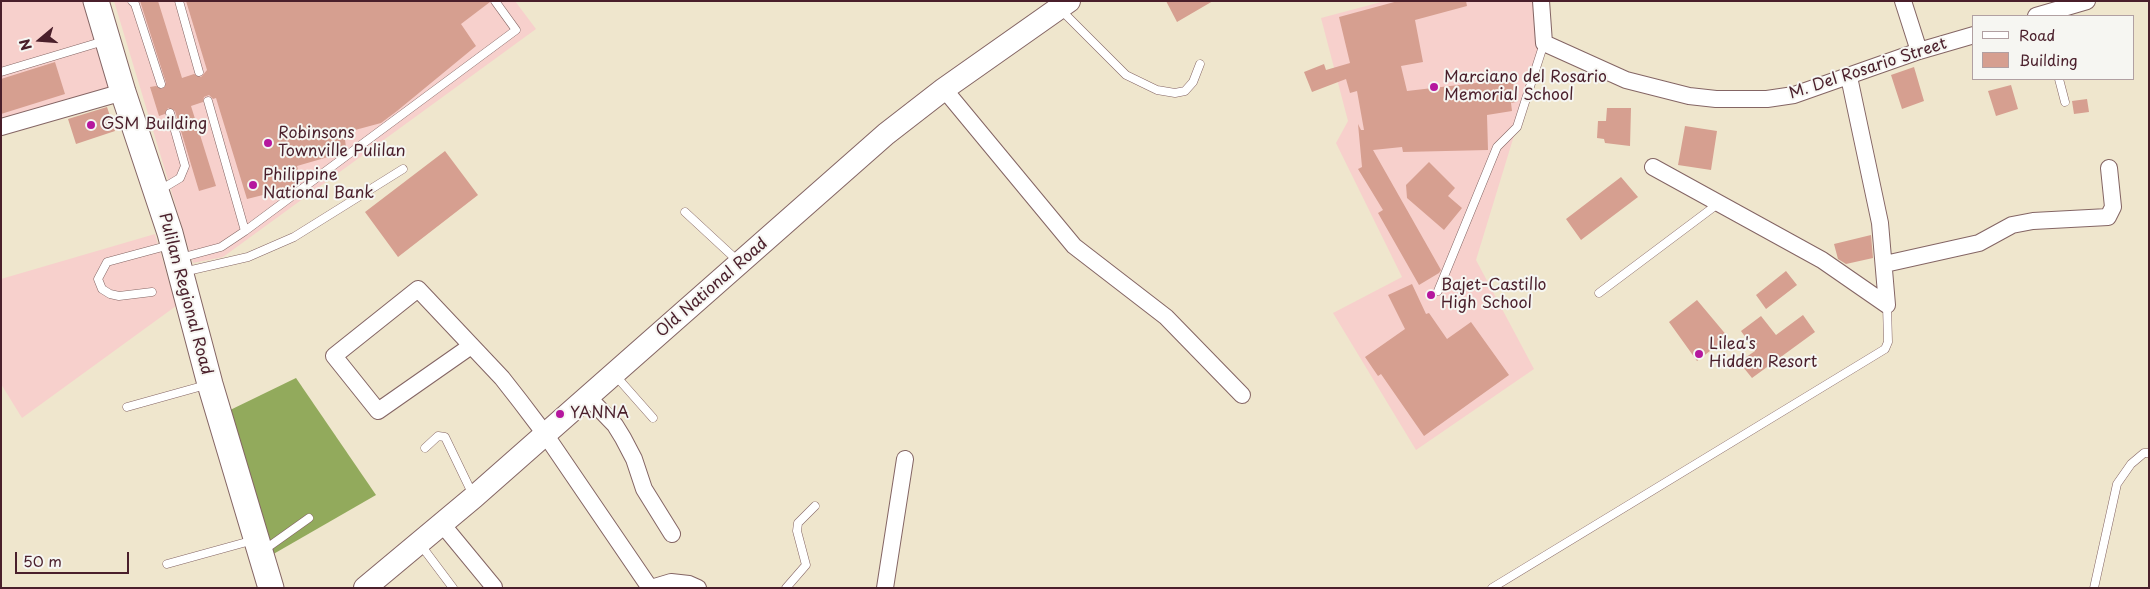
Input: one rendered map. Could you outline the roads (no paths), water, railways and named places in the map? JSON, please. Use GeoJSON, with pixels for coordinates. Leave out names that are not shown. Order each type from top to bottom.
{"type":"FeatureCollection","features":[{"type":"Feature","properties":{"kind":"main road","name":"Pulilan Regional Road"},"geometry":{"type":"LineString","coordinates":[[96,1],[176,259],[210,384],[271,588]]}},
{"type":"Feature","properties":{"kind":"main road","name":"Old National Road"},"geometry":{"type":"LineString","coordinates":[[366,588],[474,497],[886,134],[944,88],[1064,5]]}},
{"type":"Feature","properties":{"kind":"street"},"geometry":{"type":"LineString","coordinates":[[1541,1],[1544,44]]}},
{"type":"Feature","properties":{"kind":"street"},"geometry":{"type":"LineString","coordinates":[[1903,1],[1919,51]]}},
{"type":"Feature","properties":{"kind":"street"},"geometry":{"type":"LineString","coordinates":[[2042,15],[2087,1]]}},
{"type":"Feature","properties":{"kind":"street","name":"M. Del Rosario Street"},"geometry":{"type":"LineString","coordinates":[[1544,44],[1626,80],[1689,96],[1716,99],[1767,100],[1794,95],[1850,77],[1919,51],[1972,36]]}},
{"type":"Feature","properties":{"kind":"street"},"geometry":{"type":"LineString","coordinates":[[1850,77],[1880,223],[1888,305]]}},
{"type":"Feature","properties":{"kind":"street"},"geometry":{"type":"LineString","coordinates":[[944,88],[1074,246],[1166,317],[1242,395]]}},
{"type":"Feature","properties":{"kind":"street"},"geometry":{"type":"LineString","coordinates":[[1,127],[123,92]]}},
{"type":"Feature","properties":{"kind":"street"},"geometry":{"type":"LineString","coordinates":[[1653,167],[1822,260],[1888,305]]}},
{"type":"Feature","properties":{"kind":"street"},"geometry":{"type":"LineString","coordinates":[[1885,264],[1979,243],[2012,225],[2033,221],[2108,217],[2113,207],[2109,168]]}},
{"type":"Feature","properties":{"kind":"street"},"geometry":{"type":"LineString","coordinates":[[471,346],[378,411],[334,356],[418,289],[502,378],[545,434],[651,588],[671,582],[689,584],[698,588]]}},
{"type":"Feature","properties":{"kind":"street"},"geometry":{"type":"LineString","coordinates":[[588,397],[615,425],[624,438],[634,459],[644,489],[672,534]]}},
{"type":"Feature","properties":{"kind":"street"},"geometry":{"type":"LineString","coordinates":[[885,588],[905,459]]}},
{"type":"Feature","properties":{"kind":"street"},"geometry":{"type":"LineString","coordinates":[[442,524],[494,587]]}},
{"type":"Feature","properties":{"kind":"lane"},"geometry":{"type":"LineString","coordinates":[[132,1],[135,4],[161,84]]}},
{"type":"Feature","properties":{"kind":"lane"},"geometry":{"type":"LineString","coordinates":[[179,1],[199,72]]}},
{"type":"Feature","properties":{"kind":"lane"},"geometry":{"type":"LineString","coordinates":[[176,259],[222,247],[246,232],[516,30],[495,1]]}},
{"type":"Feature","properties":{"kind":"lane"},"geometry":{"type":"LineString","coordinates":[[1064,5],[1126,75],[1157,90],[1175,93],[1185,91],[1193,82],[1200,64]]}},
{"type":"Feature","properties":{"kind":"lane"},"geometry":{"type":"LineString","coordinates":[[1,72],[89,44],[108,40]]}},
{"type":"Feature","properties":{"kind":"lane"},"geometry":{"type":"LineString","coordinates":[[1438,291],[1498,148],[1517,127],[1544,44]]}},
{"type":"Feature","properties":{"kind":"lane"},"geometry":{"type":"LineString","coordinates":[[2059,80],[2065,102]]}},
{"type":"Feature","properties":{"kind":"lane"},"geometry":{"type":"LineString","coordinates":[[208,101],[246,232]]}},
{"type":"Feature","properties":{"kind":"lane"},"geometry":{"type":"LineString","coordinates":[[156,192],[180,178],[185,166],[170,113]]}},
{"type":"Feature","properties":{"kind":"lane"},"geometry":{"type":"LineString","coordinates":[[152,292],[119,296],[110,294],[102,289],[98,279],[107,262],[248,257],[294,237],[403,169]]}},
{"type":"Feature","properties":{"kind":"lane"},"geometry":{"type":"LineString","coordinates":[[1599,293],[1719,203]]}},
{"type":"Feature","properties":{"kind":"lane"},"geometry":{"type":"LineString","coordinates":[[685,212],[740,264]]}},
{"type":"Feature","properties":{"kind":"lane"},"geometry":{"type":"LineString","coordinates":[[1492,588],[1885,349],[1888,342],[1888,305]]}},
{"type":"Feature","properties":{"kind":"lane"},"geometry":{"type":"LineString","coordinates":[[614,374],[653,418]]}},
{"type":"Feature","properties":{"kind":"lane"},"geometry":{"type":"LineString","coordinates":[[127,406],[210,384]]}},
{"type":"Feature","properties":{"kind":"lane"},"geometry":{"type":"LineString","coordinates":[[425,448],[438,436],[445,436],[474,497]]}},
{"type":"Feature","properties":{"kind":"lane"},"geometry":{"type":"LineString","coordinates":[[2094,588],[2117,484],[2131,464],[2144,453],[2149,453]]}},
{"type":"Feature","properties":{"kind":"lane"},"geometry":{"type":"LineString","coordinates":[[786,588],[806,565],[797,532],[798,523],[816,506]]}},
{"type":"Feature","properties":{"kind":"lane"},"geometry":{"type":"LineString","coordinates":[[167,564],[258,546],[309,518]]}},
{"type":"Feature","properties":{"kind":"lane"},"geometry":{"type":"LineString","coordinates":[[419,542],[453,588]]}},
{"type":"Feature","properties":{"kind":"place","name":"Marciano del Rosario Memorial School"},"geometry":{"type":"Point","coordinates":[1434,87]}},
{"type":"Feature","properties":{"kind":"place","name":"GSM Building"},"geometry":{"type":"Point","coordinates":[91,125]}},
{"type":"Feature","properties":{"kind":"place","name":"Robinsons Townville Pulilan"},"geometry":{"type":"Point","coordinates":[268,143]}},
{"type":"Feature","properties":{"kind":"place","name":"Philippine National Bank"},"geometry":{"type":"Point","coordinates":[253,185]}},
{"type":"Feature","properties":{"kind":"place","name":"Bajet-Castillo High School"},"geometry":{"type":"Point","coordinates":[1431,295]}},
{"type":"Feature","properties":{"kind":"place","name":"Lilea's Hidden Resort"},"geometry":{"type":"Point","coordinates":[1699,354]}},
{"type":"Feature","properties":{"kind":"place","name":"YANNA"},"geometry":{"type":"Point","coordinates":[560,414]}}]}
